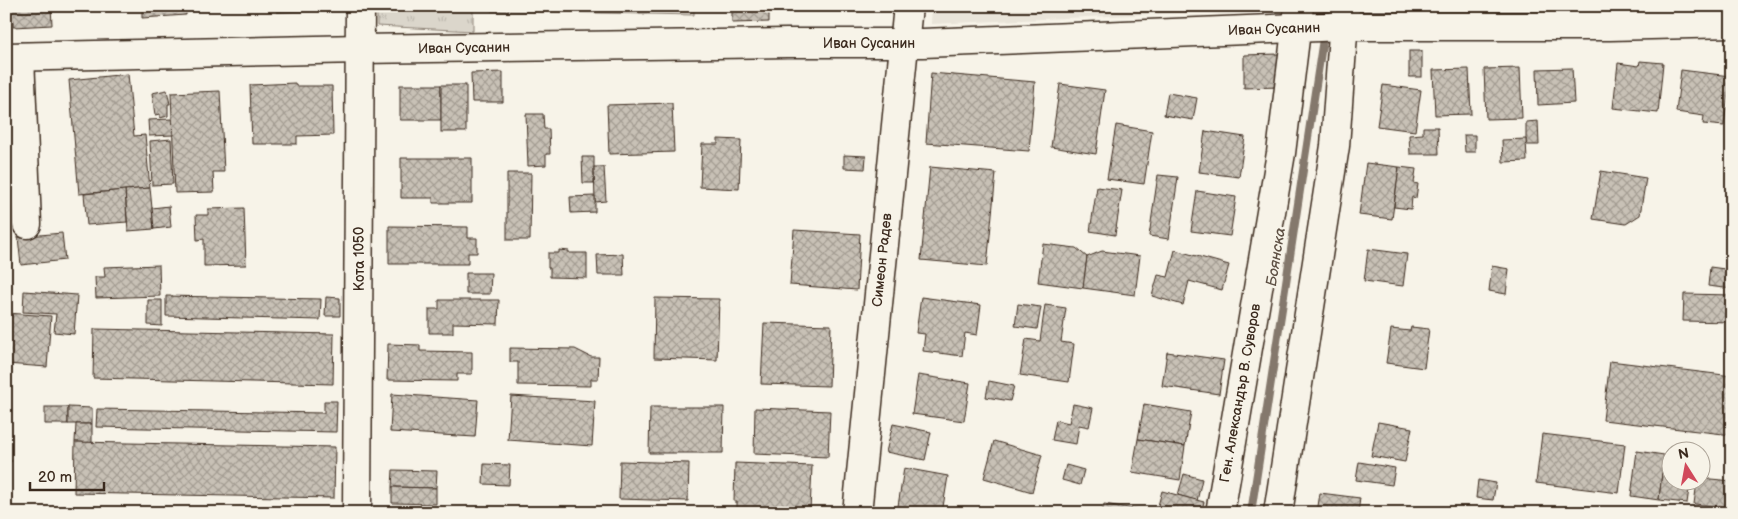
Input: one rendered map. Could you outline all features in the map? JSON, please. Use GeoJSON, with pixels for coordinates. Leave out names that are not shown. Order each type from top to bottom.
{"type":"FeatureCollection","features":[{"type":"Feature","properties":{"kind":"street","name":"Кота 1050"},"geometry":{"type":"LineString","coordinates":[[357,513],[360,6]]}},
{"type":"Feature","properties":{"kind":"street","name":"Симеон Радев"},"geometry":{"type":"LineString","coordinates":[[856,513],[908,6]]}},
{"type":"Feature","properties":{"kind":"street","name":"Иван Сусанин"},"geometry":{"type":"LineString","coordinates":[[13,57],[360,49],[904,43],[1297,17],[1344,16],[1610,26],[1732,23]]}},
{"type":"Feature","properties":{"kind":"street"},"geometry":{"type":"LineString","coordinates":[[1278,513],[1334,146],[1344,16]]}},
{"type":"Feature","properties":{"kind":"street","name":"Ген. Александър В. Суворов"},"geometry":{"type":"LineString","coordinates":[[1220,513],[1281,153],[1297,17]]}},
{"type":"Feature","properties":{"kind":"street"},"geometry":{"type":"LineString","coordinates":[[13,57],[27,224]]}},
{"type":"Feature","properties":{"kind":"shaded area"},"geometry":{"type":"Polygon","coordinates":[[[932,6],[1280,6],[1280,8],[931,24],[932,6]]]}},
{"type":"Feature","properties":{"kind":"green space"},"geometry":{"type":"Polygon","coordinates":[[[377,6],[473,6],[473,31],[377,26],[377,6]]]}},
{"type":"Feature","properties":{"kind":"green space"},"geometry":{"type":"Polygon","coordinates":[[[511,6],[694,6],[694,15],[508,11],[511,6]]]}},
{"type":"Feature","properties":{"kind":"building"},"geometry":{"type":"Polygon","coordinates":[[[12,6],[51,6],[52,25],[13,27],[12,6]]]}},
{"type":"Feature","properties":{"kind":"building"},"geometry":{"type":"Polygon","coordinates":[[[142,6],[186,6],[186,15],[142,18],[142,6]]]}},
{"type":"Feature","properties":{"kind":"building"},"geometry":{"type":"Polygon","coordinates":[[[276,6],[310,6],[310,11],[277,12],[276,6]]]}},
{"type":"Feature","properties":{"kind":"building"},"geometry":{"type":"Polygon","coordinates":[[[490,6],[509,6],[508,11],[491,11],[490,6]]]}},
{"type":"Feature","properties":{"kind":"building"},"geometry":{"type":"Polygon","coordinates":[[[732,6],[769,6],[769,22],[732,23],[732,6]]]}},
{"type":"Feature","properties":{"kind":"building"},"geometry":{"type":"Polygon","coordinates":[[[1409,51],[1422,51],[1422,77],[1409,77],[1409,51]]]}},
{"type":"Feature","properties":{"kind":"building"},"geometry":{"type":"Polygon","coordinates":[[[1279,54],[1280,87],[1244,88],[1244,55],[1279,54]]]}},
{"type":"Feature","properties":{"kind":"building"},"geometry":{"type":"Polygon","coordinates":[[[1640,61],[1663,63],[1658,113],[1613,108],[1618,63],[1639,66],[1640,61]]]}},
{"type":"Feature","properties":{"kind":"building"},"geometry":{"type":"Polygon","coordinates":[[[1520,68],[1522,118],[1486,119],[1484,69],[1520,68]]]}},
{"type":"Feature","properties":{"kind":"building"},"geometry":{"type":"Polygon","coordinates":[[[1572,68],[1574,103],[1538,105],[1537,69],[1572,68]]]}},
{"type":"Feature","properties":{"kind":"building"},"geometry":{"type":"Polygon","coordinates":[[[1469,69],[1471,114],[1435,115],[1433,70],[1469,69]]]}},
{"type":"Feature","properties":{"kind":"building"},"geometry":{"type":"Polygon","coordinates":[[[1681,70],[1730,76],[1724,126],[1703,124],[1704,116],[1676,112],[1681,70]]]}},
{"type":"Feature","properties":{"kind":"building"},"geometry":{"type":"Polygon","coordinates":[[[503,72],[503,102],[472,102],[471,73],[503,72]]]}},
{"type":"Feature","properties":{"kind":"building"},"geometry":{"type":"Polygon","coordinates":[[[931,73],[1035,82],[1029,151],[926,143],[931,73]]]}},
{"type":"Feature","properties":{"kind":"building"},"geometry":{"type":"Polygon","coordinates":[[[128,74],[134,136],[145,135],[150,188],[79,194],[69,80],[128,74]]]}},
{"type":"Feature","properties":{"kind":"building"},"geometry":{"type":"Polygon","coordinates":[[[295,83],[296,86],[332,86],[333,135],[297,136],[297,144],[252,144],[250,85],[295,83]]]}},
{"type":"Feature","properties":{"kind":"building"},"geometry":{"type":"Polygon","coordinates":[[[1060,84],[1105,90],[1096,154],[1051,147],[1060,84]]]}},
{"type":"Feature","properties":{"kind":"building"},"geometry":{"type":"Polygon","coordinates":[[[400,85],[441,85],[441,120],[400,120],[400,85]]]}},
{"type":"Feature","properties":{"kind":"building"},"geometry":{"type":"Polygon","coordinates":[[[441,85],[466,85],[466,132],[441,132],[441,85]]]}},
{"type":"Feature","properties":{"kind":"building"},"geometry":{"type":"Polygon","coordinates":[[[1383,85],[1421,90],[1415,131],[1377,126],[1383,85]]]}},
{"type":"Feature","properties":{"kind":"building"},"geometry":{"type":"Polygon","coordinates":[[[167,90],[170,104],[168,104],[168,116],[160,118],[160,114],[155,115],[152,93],[167,90]]]}},
{"type":"Feature","properties":{"kind":"building"},"geometry":{"type":"Polygon","coordinates":[[[220,91],[224,172],[213,172],[214,192],[175,193],[171,93],[220,91]]]}},
{"type":"Feature","properties":{"kind":"building"},"geometry":{"type":"Polygon","coordinates":[[[1168,93],[1197,98],[1193,120],[1164,115],[1168,93]]]}},
{"type":"Feature","properties":{"kind":"building"},"geometry":{"type":"Polygon","coordinates":[[[672,103],[674,152],[609,154],[607,105],[672,103]]]}},
{"type":"Feature","properties":{"kind":"building"},"geometry":{"type":"Polygon","coordinates":[[[526,114],[543,114],[544,129],[549,129],[550,154],[546,154],[546,165],[528,166],[526,114]]]}},
{"type":"Feature","properties":{"kind":"building"},"geometry":{"type":"Polygon","coordinates":[[[172,119],[173,135],[149,136],[148,120],[172,119]]]}},
{"type":"Feature","properties":{"kind":"building"},"geometry":{"type":"Polygon","coordinates":[[[1538,121],[1539,145],[1526,145],[1526,122],[1538,121]]]}},
{"type":"Feature","properties":{"kind":"building"},"geometry":{"type":"Polygon","coordinates":[[[1116,125],[1152,131],[1144,184],[1107,179],[1116,125]]]}},
{"type":"Feature","properties":{"kind":"building"},"geometry":{"type":"Polygon","coordinates":[[[1423,127],[1438,127],[1439,154],[1410,154],[1409,135],[1423,134],[1423,127]]]}},
{"type":"Feature","properties":{"kind":"building"},"geometry":{"type":"Polygon","coordinates":[[[1205,131],[1245,137],[1239,177],[1199,172],[1205,131]]]}},
{"type":"Feature","properties":{"kind":"building"},"geometry":{"type":"Polygon","coordinates":[[[1464,135],[1475,135],[1475,152],[1465,152],[1464,135]]]}},
{"type":"Feature","properties":{"kind":"building"},"geometry":{"type":"Polygon","coordinates":[[[171,139],[173,184],[152,185],[150,141],[171,139]]]}},
{"type":"Feature","properties":{"kind":"building"},"geometry":{"type":"Polygon","coordinates":[[[718,139],[741,140],[739,189],[700,187],[702,144],[718,144],[718,139]]]}},
{"type":"Feature","properties":{"kind":"building"},"geometry":{"type":"Polygon","coordinates":[[[1526,139],[1527,161],[1503,162],[1502,140],[1526,139]]]}},
{"type":"Feature","properties":{"kind":"building"},"geometry":{"type":"Polygon","coordinates":[[[844,155],[866,156],[865,169],[844,168],[844,155]]]}},
{"type":"Feature","properties":{"kind":"building"},"geometry":{"type":"Polygon","coordinates":[[[582,157],[594,157],[594,183],[583,183],[582,157]]]}},
{"type":"Feature","properties":{"kind":"building"},"geometry":{"type":"Polygon","coordinates":[[[401,158],[472,158],[472,203],[433,203],[433,198],[401,198],[401,158]]]}},
{"type":"Feature","properties":{"kind":"building"},"geometry":{"type":"Polygon","coordinates":[[[1366,163],[1399,167],[1392,219],[1359,215],[1366,163]]]}},
{"type":"Feature","properties":{"kind":"building"},"geometry":{"type":"Polygon","coordinates":[[[594,167],[604,167],[606,201],[595,202],[594,167]]]}},
{"type":"Feature","properties":{"kind":"building"},"geometry":{"type":"Polygon","coordinates":[[[930,167],[996,173],[987,266],[921,260],[930,167]]]}},
{"type":"Feature","properties":{"kind":"building"},"geometry":{"type":"Polygon","coordinates":[[[1399,167],[1416,169],[1414,183],[1418,184],[1416,198],[1412,197],[1411,209],[1394,207],[1399,167]]]}},
{"type":"Feature","properties":{"kind":"building"},"geometry":{"type":"Polygon","coordinates":[[[1601,171],[1646,178],[1640,215],[1626,224],[1593,219],[1601,171]]]}},
{"type":"Feature","properties":{"kind":"building"},"geometry":{"type":"Polygon","coordinates":[[[507,173],[531,173],[530,240],[507,240],[507,173]]]}},
{"type":"Feature","properties":{"kind":"building"},"geometry":{"type":"Polygon","coordinates":[[[1158,175],[1178,177],[1169,239],[1149,236],[1158,175]]]}},
{"type":"Feature","properties":{"kind":"building"},"geometry":{"type":"Polygon","coordinates":[[[1097,187],[1122,190],[1115,235],[1090,231],[1097,187]]]}},
{"type":"Feature","properties":{"kind":"building"},"geometry":{"type":"Polygon","coordinates":[[[150,188],[154,229],[128,231],[125,190],[150,188]]]}},
{"type":"Feature","properties":{"kind":"building"},"geometry":{"type":"Polygon","coordinates":[[[125,190],[127,222],[87,225],[84,194],[125,190]]]}},
{"type":"Feature","properties":{"kind":"building"},"geometry":{"type":"Polygon","coordinates":[[[1197,191],[1236,197],[1230,236],[1191,231],[1197,191]]]}},
{"type":"Feature","properties":{"kind":"building"},"geometry":{"type":"Polygon","coordinates":[[[595,196],[595,212],[571,213],[570,197],[595,196]]]}},
{"type":"Feature","properties":{"kind":"building"},"geometry":{"type":"Polygon","coordinates":[[[169,206],[171,227],[154,229],[152,208],[169,206]]]}},
{"type":"Feature","properties":{"kind":"building"},"geometry":{"type":"Polygon","coordinates":[[[244,208],[246,265],[204,266],[204,239],[197,240],[196,215],[208,215],[208,209],[244,208]]]}},
{"type":"Feature","properties":{"kind":"building"},"geometry":{"type":"Polygon","coordinates":[[[389,226],[468,227],[468,238],[477,238],[477,253],[468,253],[468,264],[389,264],[389,226]]]}},
{"type":"Feature","properties":{"kind":"building"},"geometry":{"type":"Polygon","coordinates":[[[794,230],[860,234],[857,290],[790,285],[794,230]]]}},
{"type":"Feature","properties":{"kind":"building"},"geometry":{"type":"Polygon","coordinates":[[[62,233],[65,260],[21,265],[18,237],[62,233]]]}},
{"type":"Feature","properties":{"kind":"building"},"geometry":{"type":"Polygon","coordinates":[[[1043,244],[1076,248],[1087,257],[1083,288],[1038,282],[1043,244]]]}},
{"type":"Feature","properties":{"kind":"building"},"geometry":{"type":"Polygon","coordinates":[[[1368,249],[1407,254],[1403,286],[1364,281],[1368,249]]]}},
{"type":"Feature","properties":{"kind":"building"},"geometry":{"type":"Polygon","coordinates":[[[559,250],[569,251],[569,253],[587,253],[587,278],[550,277],[548,253],[559,253],[559,250]]]}},
{"type":"Feature","properties":{"kind":"building"},"geometry":{"type":"Polygon","coordinates":[[[1175,250],[1229,265],[1222,290],[1189,281],[1183,305],[1152,296],[1158,275],[1168,277],[1175,250]]]}},
{"type":"Feature","properties":{"kind":"building"},"geometry":{"type":"Polygon","coordinates":[[[1102,251],[1140,256],[1135,295],[1083,288],[1087,257],[1102,251]]]}},
{"type":"Feature","properties":{"kind":"building"},"geometry":{"type":"Polygon","coordinates":[[[623,254],[624,275],[598,275],[597,255],[623,254]]]}},
{"type":"Feature","properties":{"kind":"building"},"geometry":{"type":"Polygon","coordinates":[[[159,265],[160,296],[96,298],[95,277],[105,277],[104,267],[159,265]]]}},
{"type":"Feature","properties":{"kind":"building"},"geometry":{"type":"Polygon","coordinates":[[[1492,266],[1509,269],[1506,294],[1489,291],[1492,266]]]}},
{"type":"Feature","properties":{"kind":"building"},"geometry":{"type":"Polygon","coordinates":[[[1710,267],[1732,270],[1732,289],[1708,286],[1710,267]]]}},
{"type":"Feature","properties":{"kind":"building"},"geometry":{"type":"Polygon","coordinates":[[[466,273],[491,273],[490,294],[466,294],[466,273]]]}},
{"type":"Feature","properties":{"kind":"building"},"geometry":{"type":"Polygon","coordinates":[[[24,291],[77,295],[74,334],[54,332],[56,314],[23,312],[24,291]]]}},
{"type":"Feature","properties":{"kind":"building"},"geometry":{"type":"Polygon","coordinates":[[[1684,294],[1732,295],[1732,322],[1683,321],[1684,294]]]}},
{"type":"Feature","properties":{"kind":"building"},"geometry":{"type":"Polygon","coordinates":[[[166,296],[321,299],[320,320],[166,316],[166,296]]]}},
{"type":"Feature","properties":{"kind":"building"},"geometry":{"type":"Polygon","coordinates":[[[326,297],[340,298],[340,316],[325,316],[326,297]]]}},
{"type":"Feature","properties":{"kind":"building"},"geometry":{"type":"Polygon","coordinates":[[[921,297],[981,305],[977,335],[965,333],[962,356],[923,351],[925,334],[916,333],[921,297]]]}},
{"type":"Feature","properties":{"kind":"building"},"geometry":{"type":"Polygon","coordinates":[[[655,298],[719,299],[717,360],[654,358],[655,298]]]}},
{"type":"Feature","properties":{"kind":"building"},"geometry":{"type":"Polygon","coordinates":[[[148,300],[162,300],[162,326],[148,325],[148,300]]]}},
{"type":"Feature","properties":{"kind":"building"},"geometry":{"type":"Polygon","coordinates":[[[439,300],[499,300],[498,324],[453,323],[453,333],[429,333],[429,309],[439,309],[439,300]]]}},
{"type":"Feature","properties":{"kind":"building"},"geometry":{"type":"Polygon","coordinates":[[[1018,304],[1041,307],[1037,329],[1015,326],[1018,304]]]}},
{"type":"Feature","properties":{"kind":"building"},"geometry":{"type":"Polygon","coordinates":[[[1045,305],[1066,308],[1061,342],[1074,344],[1069,382],[1020,375],[1026,339],[1040,341],[1045,305]]]}},
{"type":"Feature","properties":{"kind":"building"},"geometry":{"type":"Polygon","coordinates":[[[6,313],[51,316],[47,367],[6,364],[6,313]]]}},
{"type":"Feature","properties":{"kind":"building"},"geometry":{"type":"Polygon","coordinates":[[[764,323],[831,325],[829,386],[761,384],[764,323]]]}},
{"type":"Feature","properties":{"kind":"building"},"geometry":{"type":"Polygon","coordinates":[[[1411,327],[1429,329],[1424,368],[1386,363],[1391,329],[1410,331],[1411,327]]]}},
{"type":"Feature","properties":{"kind":"building"},"geometry":{"type":"Polygon","coordinates":[[[94,329],[334,334],[333,384],[93,378],[94,329]]]}},
{"type":"Feature","properties":{"kind":"building"},"geometry":{"type":"Polygon","coordinates":[[[388,344],[420,345],[420,351],[472,352],[472,374],[457,374],[457,381],[387,380],[388,344]]]}},
{"type":"Feature","properties":{"kind":"building"},"geometry":{"type":"Polygon","coordinates":[[[510,348],[575,349],[591,357],[599,357],[598,379],[591,379],[591,386],[518,385],[518,362],[510,362],[510,348]]]}},
{"type":"Feature","properties":{"kind":"building"},"geometry":{"type":"Polygon","coordinates":[[[1167,352],[1224,360],[1219,394],[1162,386],[1167,352]]]}},
{"type":"Feature","properties":{"kind":"building"},"geometry":{"type":"Polygon","coordinates":[[[1610,361],[1732,376],[1732,435],[1603,420],[1610,361]]]}},
{"type":"Feature","properties":{"kind":"building"},"geometry":{"type":"Polygon","coordinates":[[[918,375],[970,383],[964,421],[912,414],[918,375]]]}},
{"type":"Feature","properties":{"kind":"building"},"geometry":{"type":"Polygon","coordinates":[[[989,381],[1014,386],[1010,401],[986,397],[989,381]]]}},
{"type":"Feature","properties":{"kind":"building"},"geometry":{"type":"Polygon","coordinates":[[[392,394],[478,400],[475,437],[390,432],[392,394]]]}},
{"type":"Feature","properties":{"kind":"building"},"geometry":{"type":"Polygon","coordinates":[[[511,396],[595,401],[592,446],[508,440],[511,396]]]}},
{"type":"Feature","properties":{"kind":"building"},"geometry":{"type":"Polygon","coordinates":[[[324,401],[337,401],[336,432],[96,427],[97,409],[324,413],[324,401]]]}},
{"type":"Feature","properties":{"kind":"building"},"geometry":{"type":"Polygon","coordinates":[[[1073,404],[1093,408],[1089,427],[1079,425],[1076,444],[1052,440],[1056,420],[1069,423],[1073,404]]]}},
{"type":"Feature","properties":{"kind":"building"},"geometry":{"type":"Polygon","coordinates":[[[1144,404],[1191,412],[1185,446],[1138,439],[1144,404]]]}},
{"type":"Feature","properties":{"kind":"building"},"geometry":{"type":"Polygon","coordinates":[[[45,407],[68,407],[68,424],[45,424],[45,407]]]}},
{"type":"Feature","properties":{"kind":"building"},"geometry":{"type":"Polygon","coordinates":[[[68,407],[92,408],[92,424],[68,424],[68,407]]]}},
{"type":"Feature","properties":{"kind":"building"},"geometry":{"type":"Polygon","coordinates":[[[650,407],[724,407],[723,453],[649,453],[650,407]]]}},
{"type":"Feature","properties":{"kind":"building"},"geometry":{"type":"Polygon","coordinates":[[[755,408],[830,411],[828,457],[754,454],[755,408]]]}},
{"type":"Feature","properties":{"kind":"building"},"geometry":{"type":"Polygon","coordinates":[[[1378,422],[1412,428],[1405,462],[1371,456],[1378,422]]]}},
{"type":"Feature","properties":{"kind":"building"},"geometry":{"type":"Polygon","coordinates":[[[76,424],[92,424],[92,443],[75,442],[76,424]]]}},
{"type":"Feature","properties":{"kind":"building"},"geometry":{"type":"Polygon","coordinates":[[[893,424],[931,432],[925,460],[886,452],[893,424]]]}},
{"type":"Feature","properties":{"kind":"building"},"geometry":{"type":"Polygon","coordinates":[[[1542,434],[1625,444],[1619,493],[1536,483],[1542,434]]]}},
{"type":"Feature","properties":{"kind":"building"},"geometry":{"type":"Polygon","coordinates":[[[1138,439],[1185,446],[1180,480],[1132,472],[1138,439]]]}},
{"type":"Feature","properties":{"kind":"building"},"geometry":{"type":"Polygon","coordinates":[[[994,441],[1042,455],[1032,492],[984,478],[994,441]]]}},
{"type":"Feature","properties":{"kind":"building"},"geometry":{"type":"Polygon","coordinates":[[[75,442],[335,447],[334,498],[74,493],[75,442]]]}},
{"type":"Feature","properties":{"kind":"building"},"geometry":{"type":"Polygon","coordinates":[[[1637,451],[1660,454],[1659,500],[1631,496],[1637,451]]]}},
{"type":"Feature","properties":{"kind":"building"},"geometry":{"type":"Polygon","coordinates":[[[6,456],[12,461],[6,465],[6,456]]]}},
{"type":"Feature","properties":{"kind":"building"},"geometry":{"type":"Polygon","coordinates":[[[620,461],[689,463],[688,501],[619,499],[620,461]]]}},
{"type":"Feature","properties":{"kind":"building"},"geometry":{"type":"Polygon","coordinates":[[[1359,462],[1395,468],[1392,485],[1356,480],[1359,462]]]}},
{"type":"Feature","properties":{"kind":"building"},"geometry":{"type":"Polygon","coordinates":[[[735,463],[812,466],[810,511],[737,508],[737,502],[734,502],[735,463]]]}},
{"type":"Feature","properties":{"kind":"building"},"geometry":{"type":"Polygon","coordinates":[[[484,464],[510,465],[509,485],[483,484],[484,464]]]}},
{"type":"Feature","properties":{"kind":"building"},"geometry":{"type":"Polygon","coordinates":[[[1066,465],[1084,470],[1080,485],[1062,480],[1066,465]]]}},
{"type":"Feature","properties":{"kind":"building"},"geometry":{"type":"Polygon","coordinates":[[[904,468],[948,476],[942,513],[898,506],[904,468]]]}},
{"type":"Feature","properties":{"kind":"building"},"geometry":{"type":"Polygon","coordinates":[[[393,470],[437,471],[436,488],[392,487],[393,470]]]}},
{"type":"Feature","properties":{"kind":"building"},"geometry":{"type":"Polygon","coordinates":[[[1184,474],[1202,479],[1197,501],[1178,495],[1184,474]]]}},
{"type":"Feature","properties":{"kind":"building"},"geometry":{"type":"Polygon","coordinates":[[[1710,479],[1732,481],[1732,508],[1694,504],[1696,492],[1710,492],[1710,479]]]}},
{"type":"Feature","properties":{"kind":"building"},"geometry":{"type":"Polygon","coordinates":[[[1478,480],[1496,483],[1493,500],[1476,498],[1478,480]]]}},
{"type":"Feature","properties":{"kind":"building"},"geometry":{"type":"Polygon","coordinates":[[[392,487],[436,488],[436,504],[392,503],[392,487]]]}},
{"type":"Feature","properties":{"kind":"building"},"geometry":{"type":"Polygon","coordinates":[[[1162,491],[1204,502],[1201,513],[1156,513],[1162,491]]]}},
{"type":"Feature","properties":{"kind":"building"},"geometry":{"type":"Polygon","coordinates":[[[1660,491],[1689,492],[1687,503],[1659,500],[1660,491]]]}},
{"type":"Feature","properties":{"kind":"building"},"geometry":{"type":"Polygon","coordinates":[[[1320,493],[1360,498],[1358,513],[1317,513],[1320,493]]]}},
{"type":"Feature","properties":{"kind":"building"},"geometry":{"type":"Polygon","coordinates":[[[1104,504],[1147,511],[1147,513],[1102,513],[1104,504]]]}},
{"type":"Feature","properties":{"kind":"waterway","name":"Боянска"},"geometry":{"type":"LineString","coordinates":[[1251,513],[1328,6]]}}]}
